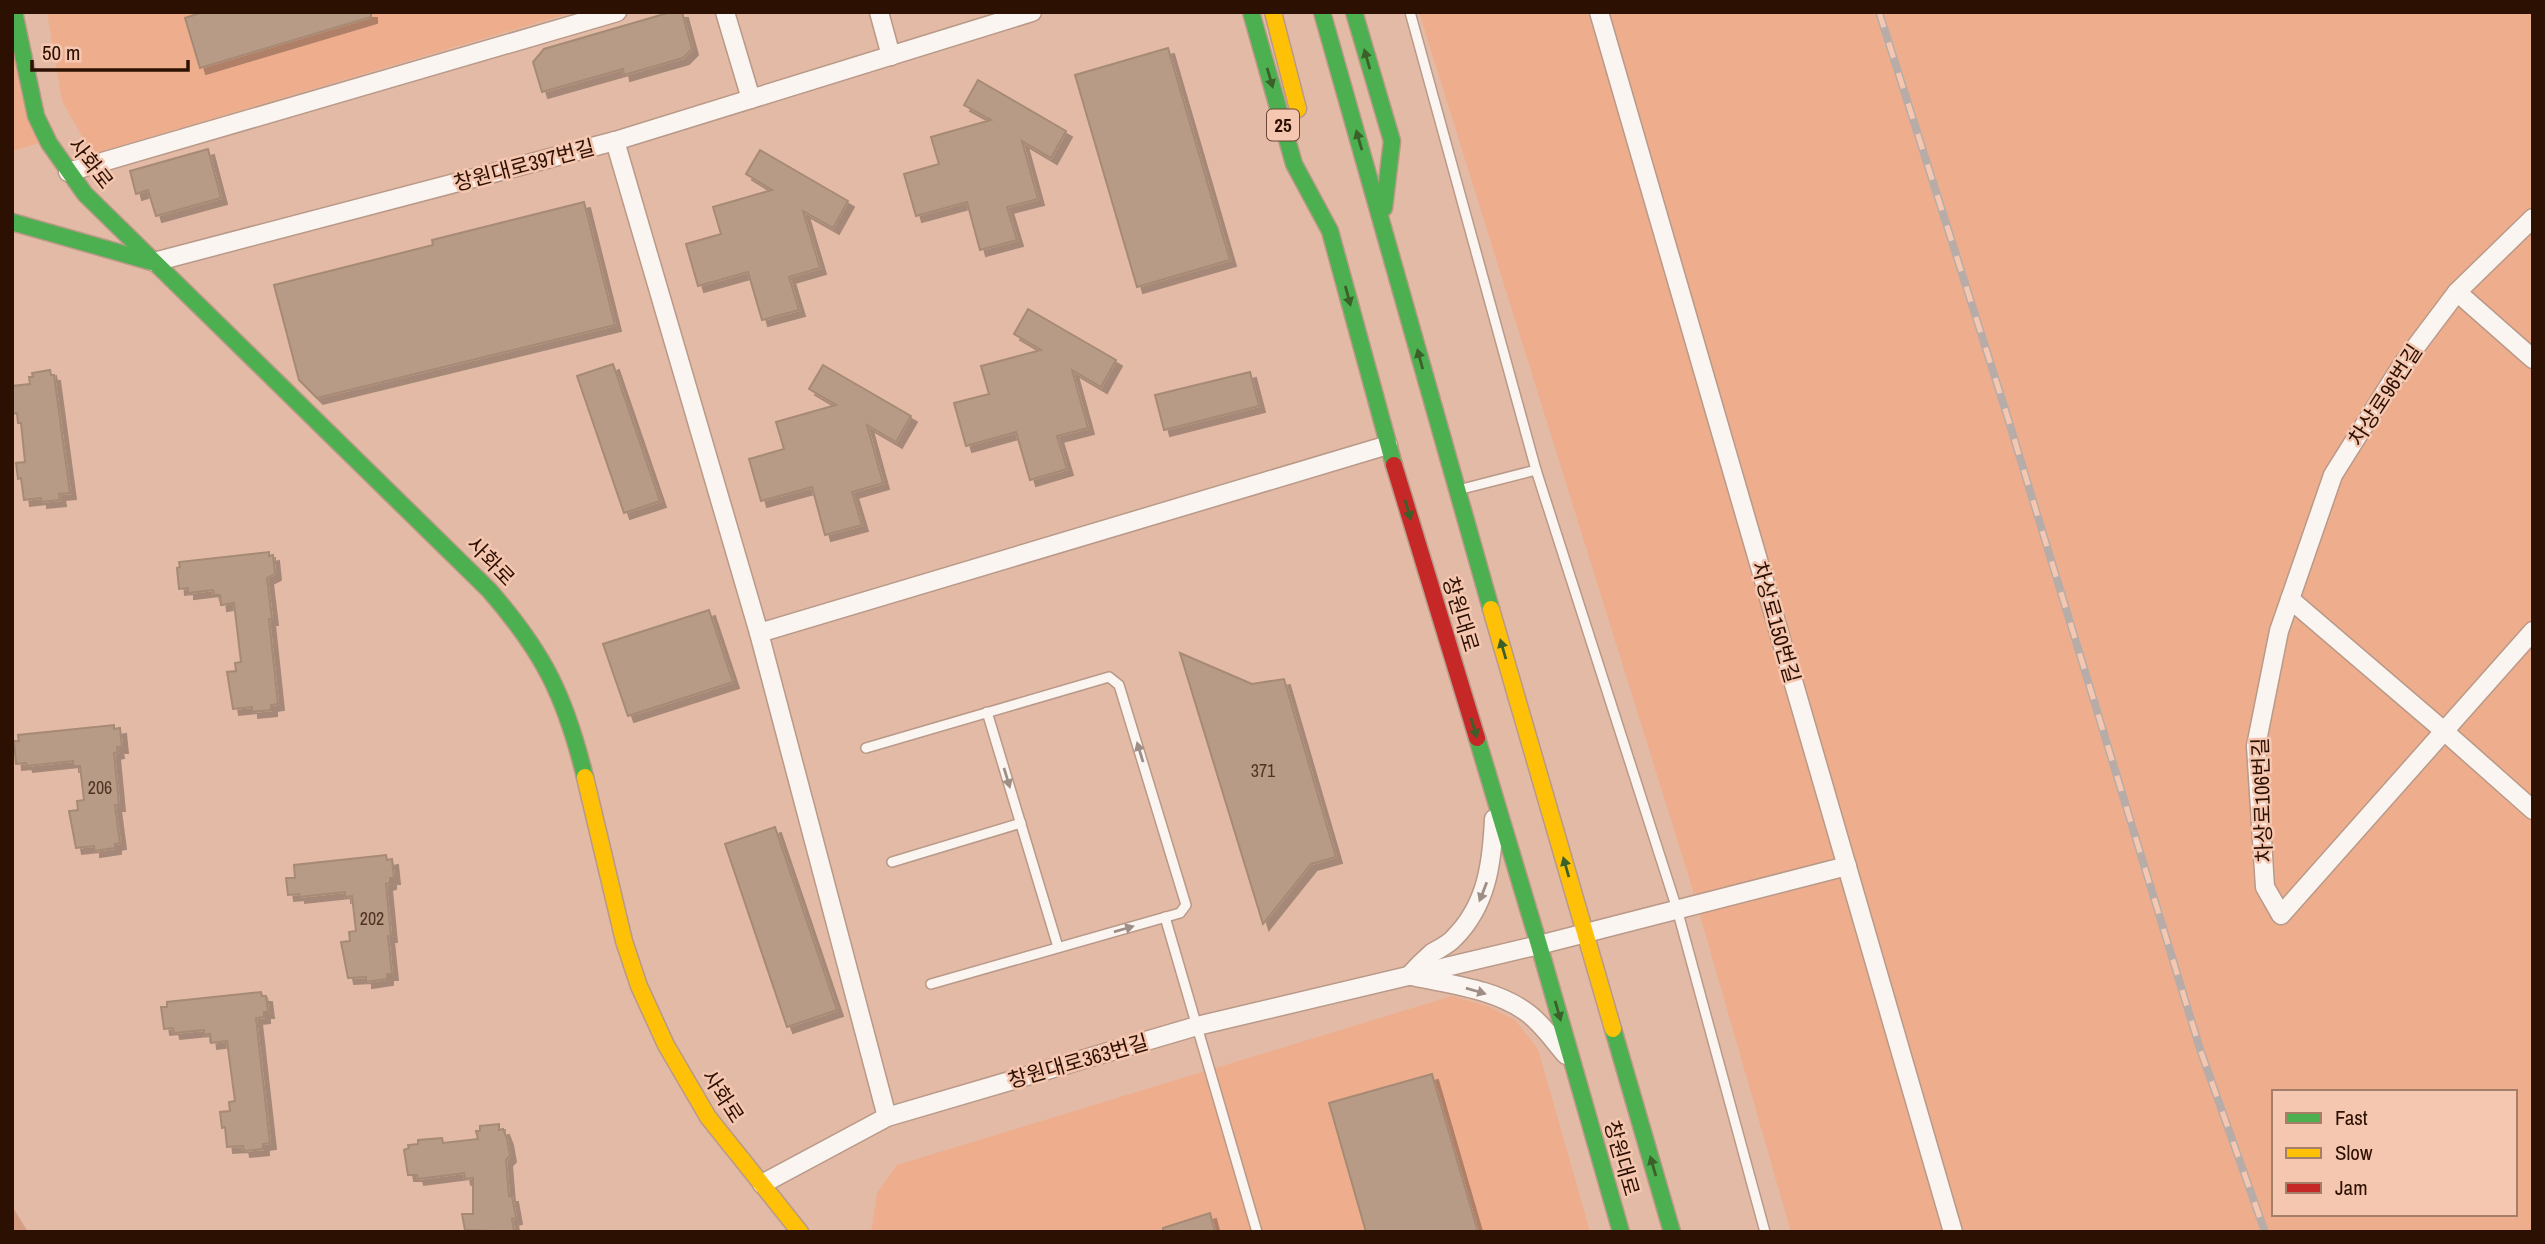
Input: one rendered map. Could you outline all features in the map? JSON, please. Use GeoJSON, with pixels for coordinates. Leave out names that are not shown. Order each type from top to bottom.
{"type":"FeatureCollection","features":[{"type":"Feature","properties":{"kind":"main road","name":"사화로"},"geometry":{"type":"LineString","coordinates":[[14,12],[36,116],[48,142],[85,194],[473,572],[500,601],[540,655],[564,700],[573,729],[624,941],[639,986],[666,1045],[708,1117],[800,1232]]}},
{"type":"Feature","properties":{"kind":"main road"},"geometry":{"type":"LineString","coordinates":[[1273,12],[1303,128]]}},
{"type":"Feature","properties":{"kind":"main road","name":"창원대로"},"geometry":{"type":"LineString","coordinates":[[1322,12],[1438,425],[1672,1232]]}},
{"type":"Feature","properties":{"kind":"main road"},"geometry":{"type":"LineString","coordinates":[[1353,12],[1392,141],[1382,221]]}},
{"type":"Feature","properties":{"kind":"main road","name":"창원대로"},"geometry":{"type":"LineString","coordinates":[[1250,16],[1294,164],[1330,230],[1388,445],[1539,945],[1621,1232]]}},
{"type":"Feature","properties":{"kind":"main road"},"geometry":{"type":"LineString","coordinates":[[1313,166],[1330,230]]}},
{"type":"Feature","properties":{"kind":"main road"},"geometry":{"type":"LineString","coordinates":[[12,222],[153,262]]}},
{"type":"Feature","properties":{"kind":"street"},"geometry":{"type":"LineString","coordinates":[[68,172],[617,12]]}},
{"type":"Feature","properties":{"kind":"street"},"geometry":{"type":"LineString","coordinates":[[725,12],[751,99]]}},
{"type":"Feature","properties":{"kind":"street"},"geometry":{"type":"LineString","coordinates":[[879,12],[891,56]]}},
{"type":"Feature","properties":{"kind":"street","name":"차상로150번길"},"geometry":{"type":"LineString","coordinates":[[1599,12],[1953,1232]]}},
{"type":"Feature","properties":{"kind":"street","name":"창원대로397번길"},"geometry":{"type":"LineString","coordinates":[[153,262],[615,141],[1027,13]]}},
{"type":"Feature","properties":{"kind":"street"},"geometry":{"type":"LineString","coordinates":[[615,141],[759,633],[887,1117]]}},
{"type":"Feature","properties":{"kind":"street","name":"차상로96번길"},"geometry":{"type":"LineString","coordinates":[[2290,599],[2333,475],[2402,365],[2458,292],[2533,218]]}},
{"type":"Feature","properties":{"kind":"street"},"geometry":{"type":"LineString","coordinates":[[2458,292],[2533,359]]}},
{"type":"Feature","properties":{"kind":"street"},"geometry":{"type":"LineString","coordinates":[[759,633],[1388,445]]}},
{"type":"Feature","properties":{"kind":"street"},"geometry":{"type":"LineString","coordinates":[[2290,599],[2533,810]]}},
{"type":"Feature","properties":{"kind":"street","name":"차상로106번길"},"geometry":{"type":"LineString","coordinates":[[2290,599],[2278,631],[2256,746],[2265,887],[2281,915],[2444,731]]}},
{"type":"Feature","properties":{"kind":"street"},"geometry":{"type":"LineString","coordinates":[[2444,731],[2533,631]]}},
{"type":"Feature","properties":{"kind":"street"},"geometry":{"type":"LineString","coordinates":[[1409,976],[1432,953],[1453,939],[1478,905],[1487,884],[1493,856],[1495,800]]}},
{"type":"Feature","properties":{"kind":"street","name":"창원대로363번길"},"geometry":{"type":"LineString","coordinates":[[762,1184],[887,1117],[1197,1026],[1539,945],[1847,866]]}},
{"type":"Feature","properties":{"kind":"street","name":"창원대로363번길"},"geometry":{"type":"LineString","coordinates":[[1409,976],[1500,998],[1529,1014],[1573,1064]]}},
{"type":"Feature","properties":{"kind":"lane"},"geometry":{"type":"LineString","coordinates":[[1410,12],[1535,470],[1677,909],[1765,1232]]}},
{"type":"Feature","properties":{"kind":"lane"},"geometry":{"type":"LineString","coordinates":[[1457,491],[1535,470]]}},
{"type":"Feature","properties":{"kind":"lane"},"geometry":{"type":"LineString","coordinates":[[866,748],[1109,677],[1119,685],[1186,905],[1180,913],[931,984]]}},
{"type":"Feature","properties":{"kind":"lane"},"geometry":{"type":"LineString","coordinates":[[987,712],[1058,947]]}},
{"type":"Feature","properties":{"kind":"lane"},"geometry":{"type":"LineString","coordinates":[[892,862],[1021,823]]}},
{"type":"Feature","properties":{"kind":"lane"},"geometry":{"type":"LineString","coordinates":[[1165,917],[1257,1232]]}},
{"type":"Feature","properties":{"kind":"shaded area"},"geometry":{"type":"Polygon","coordinates":[[[47,12],[574,12],[92,154],[62,101],[47,12]]]}},
{"type":"Feature","properties":{"kind":"shaded area"},"geometry":{"type":"Polygon","coordinates":[[[1419,12],[2533,12],[2533,1232],[1791,1232],[1691,884],[1419,12]]]}},
{"type":"Feature","properties":{"kind":"shaded area"},"geometry":{"type":"Polygon","coordinates":[[[12,27],[46,141],[12,151],[12,27]]]}},
{"type":"Feature","properties":{"kind":"shaded area"},"geometry":{"type":"Polygon","coordinates":[[[1452,996],[1488,1006],[1515,1020],[1538,1049],[1590,1232],[871,1232],[877,1193],[897,1165],[1452,996]]]}},
{"type":"Feature","properties":{"kind":"shaded area"},"geometry":{"type":"Polygon","coordinates":[[[12,1206],[28,1232],[12,1232],[12,1206]]]}},
{"type":"Feature","properties":{"kind":"building"},"geometry":{"type":"Polygon","coordinates":[[[203,12],[371,12],[371,17],[200,68],[185,18],[203,12]]]}},
{"type":"Feature","properties":{"kind":"building"},"geometry":{"type":"Polygon","coordinates":[[[671,12],[682,12],[692,49],[683,58],[624,75],[623,69],[542,92],[533,62],[544,49],[671,12]]]}},
{"type":"Feature","properties":{"kind":"building"},"geometry":{"type":"Polygon","coordinates":[[[1168,48],[1230,260],[1137,287],[1075,75],[1168,48]]]}},
{"type":"Feature","properties":{"kind":"building"},"geometry":{"type":"Polygon","coordinates":[[[978,80],[1066,131],[1051,158],[1022,141],[1038,199],[1007,207],[1017,240],[980,250],[967,202],[916,216],[904,174],[939,164],[931,137],[991,120],[964,105],[978,80]]]}},
{"type":"Feature","properties":{"kind":"building"},"geometry":{"type":"Polygon","coordinates":[[[208,149],[221,198],[156,216],[148,190],[136,194],[130,171],[208,149]]]}},
{"type":"Feature","properties":{"kind":"building"},"geometry":{"type":"Polygon","coordinates":[[[760,150],[848,201],[833,228],[803,211],[820,268],[789,277],[799,310],[762,320],[748,272],[698,286],[686,244],[721,234],[713,207],[772,190],[746,174],[760,150]]]}},
{"type":"Feature","properties":{"kind":"building"},"geometry":{"type":"Polygon","coordinates":[[[584,202],[615,325],[317,398],[299,380],[274,285],[433,245],[432,240],[584,202]]]}},
{"type":"Feature","properties":{"kind":"building"},"geometry":{"type":"Polygon","coordinates":[[[1028,309],[1116,360],[1101,387],[1072,370],[1088,428],[1057,436],[1067,469],[1030,480],[1016,432],[966,446],[954,403],[989,394],[981,366],[1041,350],[1014,334],[1028,309]]]}},
{"type":"Feature","properties":{"kind":"building"},"geometry":{"type":"Polygon","coordinates":[[[613,364],[660,501],[624,513],[577,376],[613,364]]]}},
{"type":"Feature","properties":{"kind":"building"},"geometry":{"type":"Polygon","coordinates":[[[823,365],[911,416],[896,442],[867,425],[883,483],[852,492],[862,525],[825,535],[812,487],[761,501],[749,459],[784,449],[776,422],[836,405],[809,389],[823,365]]]}},
{"type":"Feature","properties":{"kind":"building"},"geometry":{"type":"Polygon","coordinates":[[[50,370],[51,375],[54,375],[70,493],[59,494],[60,500],[24,500],[16,463],[25,462],[21,423],[18,423],[17,413],[12,414],[12,386],[30,384],[29,377],[33,377],[32,373],[50,370]]]}},
{"type":"Feature","properties":{"kind":"building"},"geometry":{"type":"Polygon","coordinates":[[[1250,372],[1259,406],[1164,430],[1155,395],[1250,372]]]}},
{"type":"Feature","properties":{"kind":"building"},"geometry":{"type":"Polygon","coordinates":[[[269,552],[269,556],[273,555],[275,574],[267,578],[278,704],[271,705],[271,710],[252,712],[252,707],[233,709],[227,672],[236,671],[235,663],[241,662],[234,603],[221,605],[220,595],[214,595],[213,590],[188,593],[188,588],[179,589],[177,568],[180,567],[179,562],[269,552]]]}},
{"type":"Feature","properties":{"kind":"building"},"geometry":{"type":"Polygon","coordinates":[[[709,610],[733,682],[628,716],[603,644],[709,610]]]}},
{"type":"Feature","properties":{"kind":"building"},"geometry":{"type":"Polygon","coordinates":[[[1180,653],[1252,684],[1284,679],[1336,857],[1311,864],[1263,924],[1180,653]]]}},
{"type":"Feature","properties":{"kind":"building"},"geometry":{"type":"Polygon","coordinates":[[[114,725],[114,729],[120,728],[122,747],[117,747],[118,752],[114,753],[119,805],[115,805],[120,843],[115,844],[115,848],[94,851],[94,846],[76,848],[69,811],[78,810],[77,801],[84,800],[80,766],[73,766],[73,761],[27,766],[26,763],[16,764],[14,741],[19,741],[18,735],[114,725]]]}},
{"type":"Feature","properties":{"kind":"building"},"geometry":{"type":"Polygon","coordinates":[[[775,827],[837,1010],[787,1027],[725,844],[775,827]]]}},
{"type":"Feature","properties":{"kind":"building"},"geometry":{"type":"Polygon","coordinates":[[[386,855],[387,860],[392,859],[394,878],[390,878],[390,883],[386,884],[392,974],[387,974],[387,979],[366,982],[366,977],[348,978],[341,942],[350,941],[349,932],[356,931],[352,896],[345,897],[345,892],[299,897],[299,894],[288,895],[286,878],[295,878],[294,865],[386,855]]]}},
{"type":"Feature","properties":{"kind":"building"},"geometry":{"type":"Polygon","coordinates":[[[261,992],[262,996],[266,996],[268,1012],[264,1012],[264,1017],[256,1018],[270,1143],[263,1144],[263,1149],[244,1151],[243,1146],[227,1147],[225,1127],[222,1128],[220,1112],[230,1111],[229,1102],[235,1101],[227,1041],[211,1043],[210,1034],[204,1035],[204,1030],[174,1033],[173,1028],[164,1029],[161,1007],[167,1007],[167,1002],[261,992]]]}},
{"type":"Feature","properties":{"kind":"building"},"geometry":{"type":"Polygon","coordinates":[[[1432,1074],[1478,1232],[1366,1232],[1329,1103],[1432,1074]]]}},
{"type":"Feature","properties":{"kind":"building"},"geometry":{"type":"Polygon","coordinates":[[[499,1124],[499,1130],[503,1129],[507,1139],[510,1156],[506,1160],[509,1196],[512,1196],[516,1218],[512,1219],[514,1232],[465,1230],[462,1214],[473,1214],[473,1178],[465,1179],[464,1173],[418,1179],[417,1175],[408,1175],[404,1150],[409,1148],[408,1145],[418,1144],[418,1140],[442,1138],[443,1143],[478,1139],[476,1131],[480,1131],[480,1126],[499,1124]]]}},
{"type":"Feature","properties":{"kind":"building"},"geometry":{"type":"Polygon","coordinates":[[[1210,1213],[1215,1232],[1163,1232],[1163,1228],[1210,1213]]]}},
{"type":"Feature","properties":{"kind":"railway"},"geometry":{"type":"LineString","coordinates":[[1879,12],[2006,412],[2200,1049],[2265,1232]]}},
{"type":"Feature","properties":{"kind":"traffic: fast"},"geometry":{"type":"LineString","coordinates":[[14,12],[36,116],[49,143],[85,194],[489,590],[524,634],[550,677],[569,722],[585,777]]}},
{"type":"Feature","properties":{"kind":"traffic: fast"},"geometry":{"type":"LineString","coordinates":[[1251,12],[1294,164],[1330,231],[1394,465]]}},
{"type":"Feature","properties":{"kind":"traffic: fast"},"geometry":{"type":"LineString","coordinates":[[1322,12],[1491,609]]}},
{"type":"Feature","properties":{"kind":"traffic: fast"},"geometry":{"type":"LineString","coordinates":[[1354,12],[1392,141],[1384,208]]}},
{"type":"Feature","properties":{"kind":"traffic: fast"},"geometry":{"type":"LineString","coordinates":[[12,222],[152,262]]}},
{"type":"Feature","properties":{"kind":"traffic: fast"},"geometry":{"type":"LineString","coordinates":[[1477,738],[1621,1232]]}},
{"type":"Feature","properties":{"kind":"traffic: fast"},"geometry":{"type":"LineString","coordinates":[[1613,1029],[1672,1232]]}},
{"type":"Feature","properties":{"kind":"traffic: slow"},"geometry":{"type":"LineString","coordinates":[[1273,12],[1298,109]]}},
{"type":"Feature","properties":{"kind":"traffic: slow"},"geometry":{"type":"LineString","coordinates":[[1491,609],[1613,1029]]}},
{"type":"Feature","properties":{"kind":"traffic: slow"},"geometry":{"type":"LineString","coordinates":[[585,777],[624,941],[639,986],[666,1045],[708,1117],[800,1232]]}},
{"type":"Feature","properties":{"kind":"traffic: jam"},"geometry":{"type":"LineString","coordinates":[[1394,465],[1477,738]]}}]}
